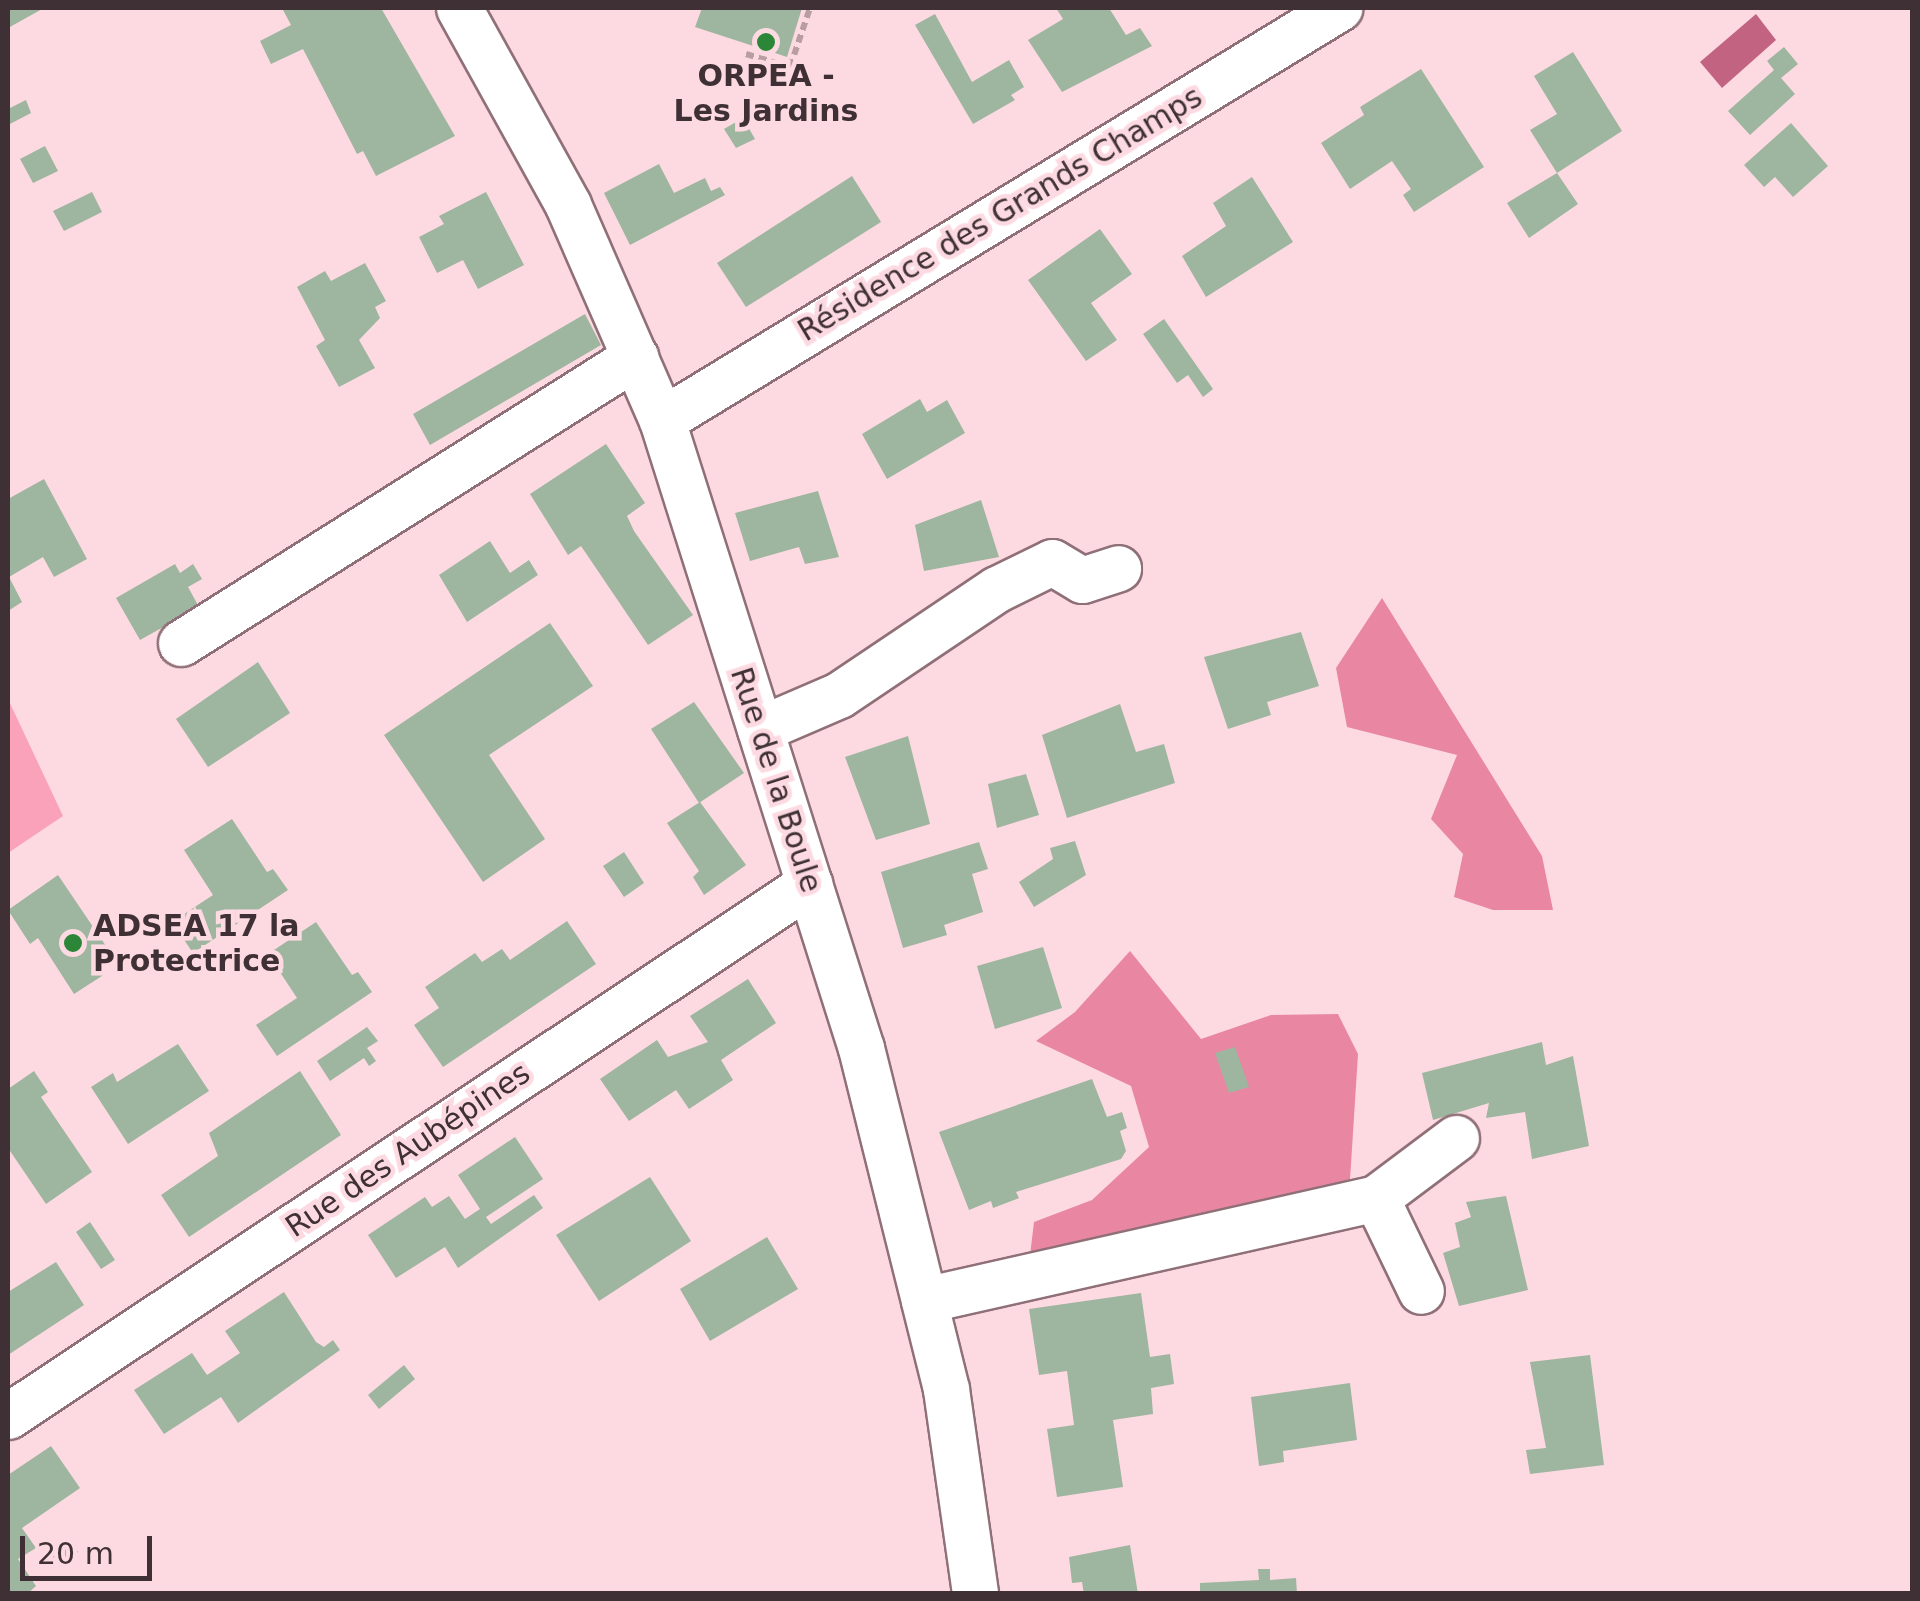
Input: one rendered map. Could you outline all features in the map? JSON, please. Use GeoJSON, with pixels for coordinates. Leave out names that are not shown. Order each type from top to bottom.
{"type":"FeatureCollection","features":[{"type":"Feature","properties":{"kind":"street","name":"Rue de la Boule"},"geometry":{"type":"LineString","coordinates":[[458,8],[568,205],[662,420],[861,1048],[946,1388],[975,1594]]}},
{"type":"Feature","properties":{"kind":"street","name":"Résidence des Grands Champs"},"geometry":{"type":"LineString","coordinates":[[662,420],[1338,8]]}},
{"type":"Feature","properties":{"kind":"street"},"geometry":{"type":"LineString","coordinates":[[181,643],[634,357]]}},
{"type":"Feature","properties":{"kind":"street"},"geometry":{"type":"LineString","coordinates":[[760,730],[839,695],[997,589],[1052,562],[1082,580],[1118,568]]}},
{"type":"Feature","properties":{"kind":"street","name":"Rue des Aubépines"},"geometry":{"type":"LineString","coordinates":[[8,1416],[809,884]]}},
{"type":"Feature","properties":{"kind":"street"},"geometry":{"type":"LineString","coordinates":[[924,1300],[1376,1198],[1456,1138]]}},
{"type":"Feature","properties":{"kind":"street"},"geometry":{"type":"LineString","coordinates":[[1376,1198],[1421,1292]]}},
{"type":"Feature","properties":{"kind":"path"},"geometry":{"type":"LineString","coordinates":[[746,54],[790,66],[810,8]]}},
{"type":"Feature","properties":{"kind":"shaded area"},"geometry":{"type":"Polygon","coordinates":[[[1756,14],[1776,40],[1722,88],[1700,62],[1756,14]]]}},
{"type":"Feature","properties":{"kind":"shaded area"},"geometry":{"type":"Polygon","coordinates":[[[1382,598],[1542,856],[1553,910],[1493,910],[1454,897],[1463,854],[1431,819],[1457,755],[1347,727],[1336,668],[1382,598]]]}},
{"type":"Feature","properties":{"kind":"shaded area"},"geometry":{"type":"Polygon","coordinates":[[[8,699],[63,816],[8,853],[8,699]]]}},
{"type":"Feature","properties":{"kind":"shaded area"},"geometry":{"type":"Polygon","coordinates":[[[1130,951],[1201,1039],[1271,1015],[1338,1014],[1358,1054],[1350,1180],[1030,1255],[1034,1222],[1092,1200],[1149,1147],[1131,1086],[1036,1041],[1075,1012],[1130,951]]]}},
{"type":"Feature","properties":{"kind":"building"},"geometry":{"type":"Polygon","coordinates":[[[8,8],[44,8],[8,28],[8,8]]]}},
{"type":"Feature","properties":{"kind":"building"},"geometry":{"type":"Polygon","coordinates":[[[282,8],[381,8],[455,136],[376,176],[363,151],[357,154],[303,49],[271,64],[260,41],[291,25],[282,8]]]}},
{"type":"Feature","properties":{"kind":"building","name":"ORPEA - Les Jardins"},"geometry":{"type":"Polygon","coordinates":[[[702,8],[802,8],[787,57],[695,27],[702,8]]]}},
{"type":"Feature","properties":{"kind":"building"},"geometry":{"type":"Polygon","coordinates":[[[1056,8],[1109,8],[1126,35],[1140,28],[1152,46],[1062,92],[1028,40],[1063,19],[1056,8]]]}},
{"type":"Feature","properties":{"kind":"building"},"geometry":{"type":"Polygon","coordinates":[[[935,14],[972,82],[1009,60],[1024,87],[1011,95],[1015,100],[973,124],[915,25],[935,14]]]}},
{"type":"Feature","properties":{"kind":"building"},"geometry":{"type":"Polygon","coordinates":[[[1784,47],[1798,64],[1781,78],[1795,94],[1750,135],[1728,111],[1774,70],[1767,61],[1784,47]]]}},
{"type":"Feature","properties":{"kind":"building"},"geometry":{"type":"Polygon","coordinates":[[[1573,52],[1622,131],[1557,173],[1530,130],[1557,114],[1534,76],[1573,52]]]}},
{"type":"Feature","properties":{"kind":"building"},"geometry":{"type":"Polygon","coordinates":[[[1421,69],[1484,167],[1414,212],[1403,195],[1411,189],[1392,161],[1350,189],[1321,143],[1364,115],[1360,107],[1421,69]]]}},
{"type":"Feature","properties":{"kind":"building"},"geometry":{"type":"Polygon","coordinates":[[[26,100],[31,113],[8,125],[8,109],[26,100]]]}},
{"type":"Feature","properties":{"kind":"building"},"geometry":{"type":"Polygon","coordinates":[[[743,118],[755,139],[736,148],[724,129],[743,118]]]}},
{"type":"Feature","properties":{"kind":"building"},"geometry":{"type":"Polygon","coordinates":[[[1791,123],[1828,166],[1793,197],[1775,177],[1764,187],[1744,165],[1791,123]]]}},
{"type":"Feature","properties":{"kind":"building"},"geometry":{"type":"Polygon","coordinates":[[[45,146],[58,171],[33,183],[20,159],[45,146]]]}},
{"type":"Feature","properties":{"kind":"building"},"geometry":{"type":"Polygon","coordinates":[[[659,164],[674,193],[705,178],[711,191],[720,187],[725,195],[630,245],[604,193],[659,164]]]}},
{"type":"Feature","properties":{"kind":"building"},"geometry":{"type":"Polygon","coordinates":[[[1557,173],[1578,204],[1529,238],[1507,203],[1557,173]]]}},
{"type":"Feature","properties":{"kind":"building"},"geometry":{"type":"Polygon","coordinates":[[[852,176],[881,222],[746,307],[717,263],[852,176]]]}},
{"type":"Feature","properties":{"kind":"building"},"geometry":{"type":"Polygon","coordinates":[[[1252,177],[1293,242],[1206,297],[1182,256],[1226,226],[1213,203],[1252,177]]]}},
{"type":"Feature","properties":{"kind":"building"},"geometry":{"type":"Polygon","coordinates":[[[92,192],[102,212],[64,231],[53,211],[92,192]]]}},
{"type":"Feature","properties":{"kind":"building"},"geometry":{"type":"Polygon","coordinates":[[[486,192],[524,265],[478,289],[463,260],[437,273],[419,237],[444,224],[439,216],[486,192]]]}},
{"type":"Feature","properties":{"kind":"building"},"geometry":{"type":"Polygon","coordinates":[[[1100,229],[1132,274],[1091,303],[1117,340],[1086,361],[1028,280],[1100,229]]]}},
{"type":"Feature","properties":{"kind":"building"},"geometry":{"type":"Polygon","coordinates":[[[365,263],[386,301],[375,307],[380,318],[359,340],[375,368],[339,387],[316,346],[325,340],[297,287],[325,271],[331,281],[365,263]]]}},
{"type":"Feature","properties":{"kind":"building"},"geometry":{"type":"Polygon","coordinates":[[[585,314],[601,345],[430,445],[413,414],[585,314]]]}},
{"type":"Feature","properties":{"kind":"building"},"geometry":{"type":"Polygon","coordinates":[[[1164,319],[1213,389],[1203,397],[1188,375],[1177,383],[1143,334],[1164,319]]]}},
{"type":"Feature","properties":{"kind":"building"},"geometry":{"type":"Polygon","coordinates":[[[920,399],[927,412],[947,400],[965,433],[887,479],[862,434],[920,399]]]}},
{"type":"Feature","properties":{"kind":"building"},"geometry":{"type":"Polygon","coordinates":[[[606,444],[645,503],[627,516],[634,531],[693,615],[648,645],[581,546],[568,555],[530,494],[606,444]]]}},
{"type":"Feature","properties":{"kind":"building"},"geometry":{"type":"Polygon","coordinates":[[[44,479],[87,559],[54,577],[43,557],[9,577],[22,602],[8,611],[8,499],[44,479]]]}},
{"type":"Feature","properties":{"kind":"building"},"geometry":{"type":"Polygon","coordinates":[[[818,491],[839,557],[805,564],[799,547],[750,561],[735,513],[818,491]]]}},
{"type":"Feature","properties":{"kind":"building"},"geometry":{"type":"Polygon","coordinates":[[[981,500],[999,557],[924,571],[915,525],[981,500]]]}},
{"type":"Feature","properties":{"kind":"building"},"geometry":{"type":"Polygon","coordinates":[[[490,541],[510,573],[529,560],[538,575],[467,622],[439,575],[490,541]]]}},
{"type":"Feature","properties":{"kind":"building"},"geometry":{"type":"Polygon","coordinates":[[[175,564],[180,573],[193,564],[202,579],[188,587],[199,607],[140,640],[116,598],[175,564]]]}},
{"type":"Feature","properties":{"kind":"building"},"geometry":{"type":"Polygon","coordinates":[[[550,623],[593,686],[489,755],[545,839],[483,882],[384,735],[550,623]]]}},
{"type":"Feature","properties":{"kind":"building"},"geometry":{"type":"Polygon","coordinates":[[[1301,632],[1319,686],[1267,702],[1271,715],[1228,729],[1204,657],[1301,632]]]}},
{"type":"Feature","properties":{"kind":"building"},"geometry":{"type":"Polygon","coordinates":[[[258,662],[290,713],[208,767],[176,719],[258,662]]]}},
{"type":"Feature","properties":{"kind":"building"},"geometry":{"type":"Polygon","coordinates":[[[694,702],[744,773],[699,803],[651,729],[694,702]]]}},
{"type":"Feature","properties":{"kind":"building"},"geometry":{"type":"Polygon","coordinates":[[[1120,704],[1136,752],[1164,744],[1175,783],[1067,818],[1042,735],[1120,704]]]}},
{"type":"Feature","properties":{"kind":"building"},"geometry":{"type":"Polygon","coordinates":[[[908,736],[930,824],[876,840],[845,757],[908,736]]]}},
{"type":"Feature","properties":{"kind":"building"},"geometry":{"type":"Polygon","coordinates":[[[1026,774],[1039,815],[997,828],[988,784],[1026,774]]]}},
{"type":"Feature","properties":{"kind":"building"},"geometry":{"type":"Polygon","coordinates":[[[700,802],[746,865],[704,895],[693,877],[699,871],[667,823],[700,802]]]}},
{"type":"Feature","properties":{"kind":"building"},"geometry":{"type":"Polygon","coordinates":[[[232,819],[267,872],[273,869],[288,890],[193,953],[172,922],[213,895],[184,850],[232,819]]]}},
{"type":"Feature","properties":{"kind":"building"},"geometry":{"type":"Polygon","coordinates":[[[1075,841],[1086,875],[1034,907],[1019,882],[1053,859],[1050,848],[1075,841]]]}},
{"type":"Feature","properties":{"kind":"building"},"geometry":{"type":"Polygon","coordinates":[[[979,842],[988,869],[972,874],[983,912],[944,925],[947,935],[903,948],[881,872],[979,842]]]}},
{"type":"Feature","properties":{"kind":"building"},"geometry":{"type":"Polygon","coordinates":[[[624,852],[644,883],[624,897],[603,866],[624,852]]]}},
{"type":"Feature","properties":{"kind":"building","name":"ADSEA 17 la Protectrice"},"geometry":{"type":"Polygon","coordinates":[[[58,875],[108,949],[94,957],[105,974],[74,994],[38,938],[30,944],[8,910],[58,875]]]}},
{"type":"Feature","properties":{"kind":"building"},"geometry":{"type":"Polygon","coordinates":[[[567,921],[596,964],[443,1067],[414,1025],[439,1008],[425,987],[475,953],[482,962],[502,949],[510,960],[567,921]]]}},
{"type":"Feature","properties":{"kind":"building"},"geometry":{"type":"Polygon","coordinates":[[[316,922],[352,975],[358,972],[372,992],[277,1056],[256,1025],[297,998],[268,954],[316,922]]]}},
{"type":"Feature","properties":{"kind":"building"},"geometry":{"type":"Polygon","coordinates":[[[1043,947],[1062,1008],[995,1029],[977,966],[1043,947]]]}},
{"type":"Feature","properties":{"kind":"building"},"geometry":{"type":"Polygon","coordinates":[[[748,979],[776,1023],[721,1060],[733,1080],[689,1109],[676,1090],[629,1121],[600,1079],[657,1040],[668,1057],[708,1042],[690,1016],[748,979]]]}},
{"type":"Feature","properties":{"kind":"building"},"geometry":{"type":"Polygon","coordinates":[[[367,1027],[378,1041],[367,1048],[376,1061],[369,1066],[364,1058],[330,1081],[317,1061],[367,1027]]]}},
{"type":"Feature","properties":{"kind":"building"},"geometry":{"type":"Polygon","coordinates":[[[1542,1042],[1546,1065],[1573,1056],[1589,1146],[1532,1159],[1525,1112],[1486,1118],[1489,1103],[1433,1120],[1422,1073],[1542,1042]]]}},
{"type":"Feature","properties":{"kind":"building"},"geometry":{"type":"Polygon","coordinates":[[[178,1044],[209,1091],[128,1144],[91,1087],[113,1073],[117,1082],[178,1044]]]}},
{"type":"Feature","properties":{"kind":"building"},"geometry":{"type":"Polygon","coordinates":[[[1235,1047],[1249,1087],[1229,1093],[1215,1053],[1235,1047]]]}},
{"type":"Feature","properties":{"kind":"building"},"geometry":{"type":"Polygon","coordinates":[[[34,1071],[48,1092],[41,1097],[92,1172],[46,1204],[8,1148],[8,1089],[34,1071]]]}},
{"type":"Feature","properties":{"kind":"building"},"geometry":{"type":"Polygon","coordinates":[[[300,1071],[341,1135],[189,1237],[161,1195],[218,1156],[209,1133],[300,1071]]]}},
{"type":"Feature","properties":{"kind":"building"},"geometry":{"type":"Polygon","coordinates":[[[1092,1079],[1107,1117],[1122,1112],[1127,1128],[1120,1131],[1126,1151],[1121,1159],[1016,1192],[1019,1198],[993,1208],[991,1201],[969,1210],[939,1132],[1092,1079]]]}},
{"type":"Feature","properties":{"kind":"building"},"geometry":{"type":"Polygon","coordinates":[[[515,1137],[543,1179],[486,1217],[491,1224],[534,1195],[543,1208],[458,1268],[445,1247],[396,1278],[368,1235],[425,1197],[432,1207],[449,1196],[465,1219],[480,1209],[458,1175],[515,1137]]]}},
{"type":"Feature","properties":{"kind":"building"},"geometry":{"type":"Polygon","coordinates":[[[650,1177],[691,1241],[599,1301],[556,1235],[650,1177]]]}},
{"type":"Feature","properties":{"kind":"building"},"geometry":{"type":"Polygon","coordinates":[[[1506,1196],[1528,1290],[1459,1306],[1443,1253],[1460,1247],[1455,1223],[1471,1217],[1466,1202],[1506,1196]]]}},
{"type":"Feature","properties":{"kind":"building"},"geometry":{"type":"Polygon","coordinates":[[[90,1222],[115,1260],[101,1269],[76,1232],[90,1222]]]}},
{"type":"Feature","properties":{"kind":"building"},"geometry":{"type":"Polygon","coordinates":[[[767,1237],[798,1289],[710,1341],[680,1289],[767,1237]]]}},
{"type":"Feature","properties":{"kind":"building"},"geometry":{"type":"Polygon","coordinates":[[[56,1262],[84,1305],[8,1355],[8,1292],[56,1262]]]}},
{"type":"Feature","properties":{"kind":"building"},"geometry":{"type":"Polygon","coordinates":[[[284,1292],[316,1342],[324,1347],[333,1340],[340,1350],[238,1423],[221,1397],[164,1434],[134,1390],[192,1353],[207,1375],[240,1353],[225,1331],[284,1292]]]}},
{"type":"Feature","properties":{"kind":"building"},"geometry":{"type":"Polygon","coordinates":[[[1141,1293],[1150,1357],[1170,1354],[1174,1384],[1151,1388],[1153,1414],[1113,1420],[1123,1487],[1057,1497],[1047,1429],[1074,1425],[1067,1371],[1039,1375],[1029,1309],[1141,1293]]]}},
{"type":"Feature","properties":{"kind":"building"},"geometry":{"type":"Polygon","coordinates":[[[1590,1355],[1604,1465],[1530,1474],[1526,1450],[1546,1448],[1530,1362],[1590,1355]]]}},
{"type":"Feature","properties":{"kind":"building"},"geometry":{"type":"Polygon","coordinates":[[[404,1365],[415,1379],[379,1409],[368,1395],[404,1365]]]}},
{"type":"Feature","properties":{"kind":"building"},"geometry":{"type":"Polygon","coordinates":[[[1350,1383],[1357,1440],[1283,1451],[1284,1462],[1259,1466],[1251,1397],[1350,1383]]]}},
{"type":"Feature","properties":{"kind":"building"},"geometry":{"type":"Polygon","coordinates":[[[51,1446],[80,1488],[22,1528],[36,1548],[18,1559],[36,1586],[27,1594],[8,1594],[8,1475],[51,1446]]]}},
{"type":"Feature","properties":{"kind":"building"},"geometry":{"type":"Polygon","coordinates":[[[68,1539],[78,1552],[60,1567],[50,1554],[68,1539]]]}},
{"type":"Feature","properties":{"kind":"building"},"geometry":{"type":"Polygon","coordinates":[[[1130,1545],[1138,1594],[1084,1594],[1082,1582],[1072,1583],[1069,1557],[1130,1545]]]}},
{"type":"Feature","properties":{"kind":"building"},"geometry":{"type":"Polygon","coordinates":[[[1258,1569],[1270,1569],[1270,1580],[1296,1578],[1297,1594],[1200,1594],[1200,1583],[1259,1580],[1258,1569]]]}},
{"type":"Feature","properties":{"kind":"place","name":"ORPEA - Les Jardins"},"geometry":{"type":"Point","coordinates":[766,42]}},
{"type":"Feature","properties":{"kind":"place","name":"ADSEA 17 la Protectrice"},"geometry":{"type":"Point","coordinates":[73,943]}}]}
